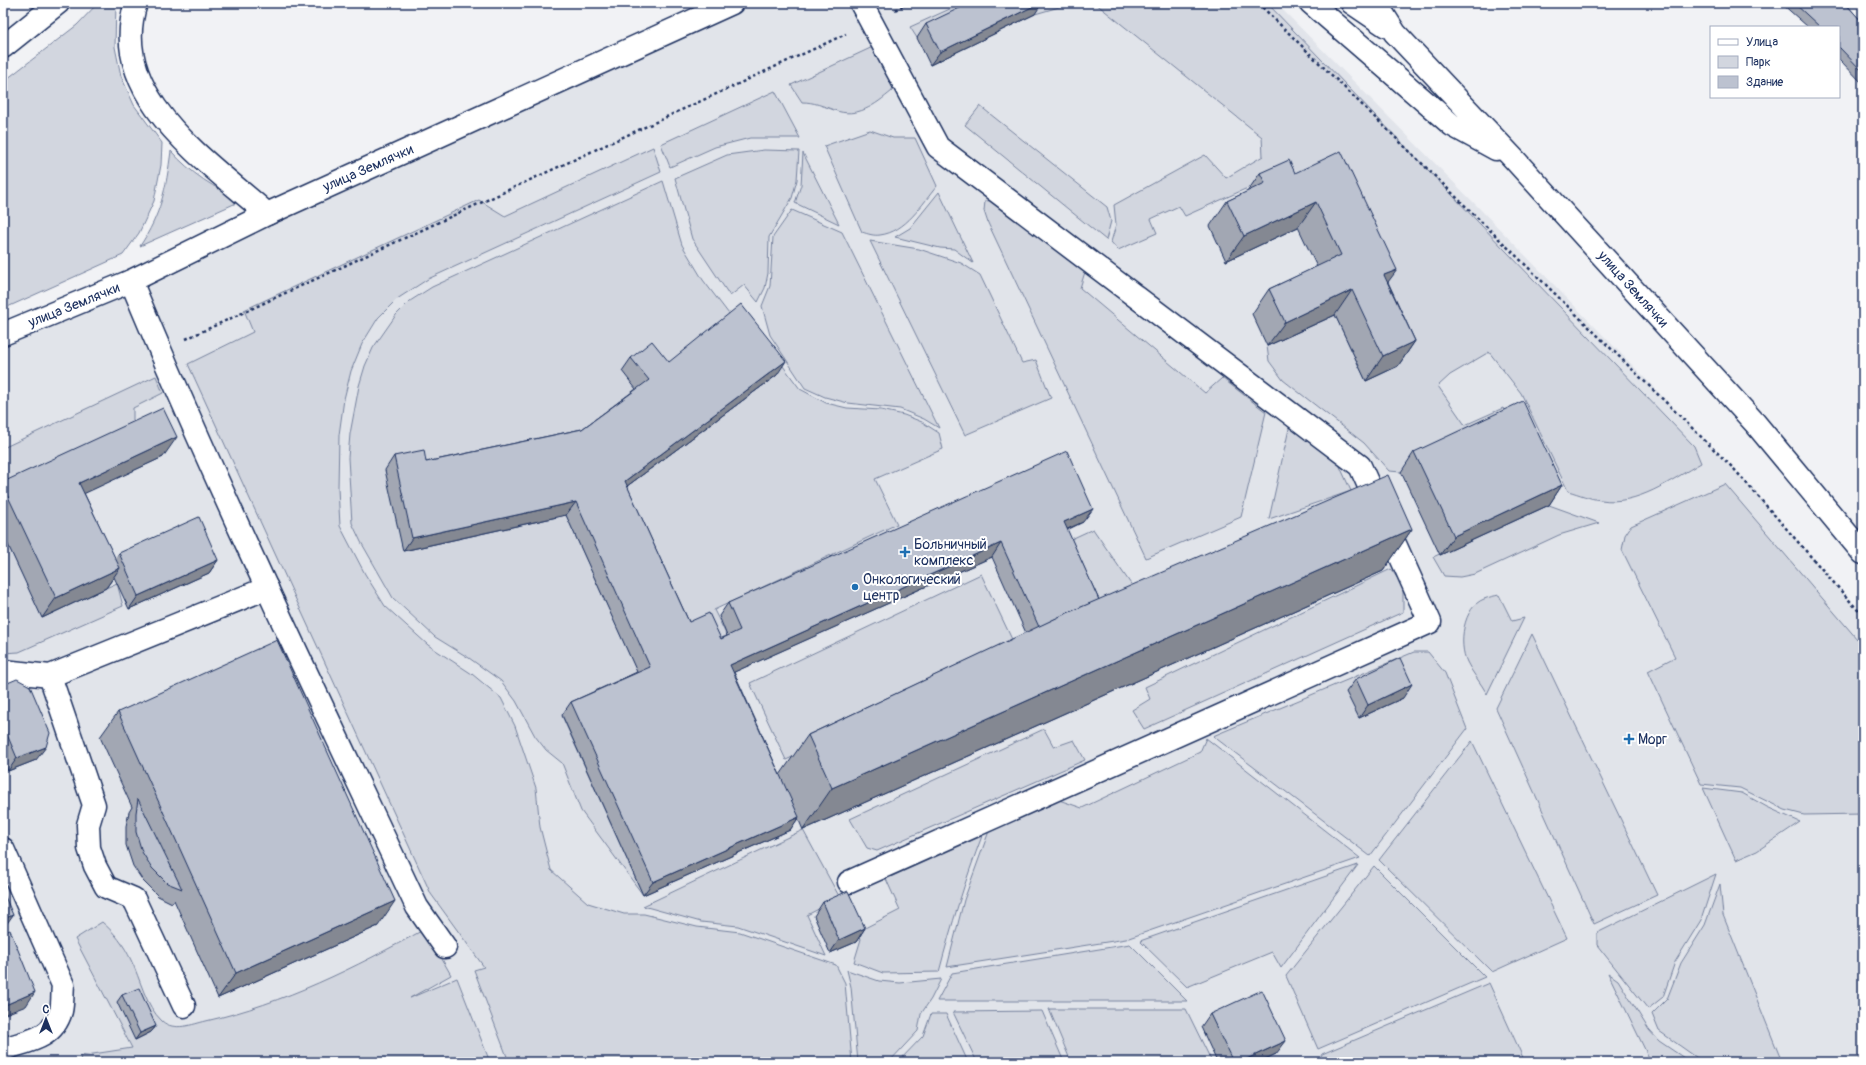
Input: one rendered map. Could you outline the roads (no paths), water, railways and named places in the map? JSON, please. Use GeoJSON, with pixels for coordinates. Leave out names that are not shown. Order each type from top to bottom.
{"type":"FeatureCollection","features":[{"type":"Feature","properties":{"kind":"main road"},"geometry":{"type":"LineString","coordinates":[[3,47],[58,3]]}},
{"type":"Feature","properties":{"kind":"main road"},"geometry":{"type":"LineString","coordinates":[[136,3],[130,42],[133,63],[142,88],[172,128],[191,147],[267,214]]}},
{"type":"Feature","properties":{"kind":"main road","name":"улица Землячки"},"geometry":{"type":"LineString","coordinates":[[3,334],[131,281],[267,214],[732,3]]}},
{"type":"Feature","properties":{"kind":"main road"},"geometry":{"type":"LineString","coordinates":[[849,882],[1430,622],[1360,466],[938,147],[861,3]]}},
{"type":"Feature","properties":{"kind":"main road"},"geometry":{"type":"LineString","coordinates":[[1311,3],[1452,125],[1514,159]]}},
{"type":"Feature","properties":{"kind":"main road","name":"улица Землячки"},"geometry":{"type":"LineString","coordinates":[[1352,3],[1395,33]]}},
{"type":"Feature","properties":{"kind":"main road","name":"улица Землячки"},"geometry":{"type":"LineString","coordinates":[[1376,3],[1395,33],[1514,159],[1755,423],[1863,553]]}},
{"type":"Feature","properties":{"kind":"main road"},"geometry":{"type":"LineString","coordinates":[[131,281],[160,351],[267,588],[417,907],[445,948]]}},
{"type":"Feature","properties":{"kind":"main road"},"geometry":{"type":"LineString","coordinates":[[3,671],[50,676],[267,588]]}},
{"type":"Feature","properties":{"kind":"main road"},"geometry":{"type":"LineString","coordinates":[[50,676],[94,805],[88,825],[89,848],[95,866],[106,887],[134,899],[184,1006]]}},
{"type":"Feature","properties":{"kind":"main road"},"geometry":{"type":"LineString","coordinates":[[3,849],[63,986],[61,1010],[56,1023],[46,1034],[3,1050]]}},
{"type":"Feature","properties":{"kind":"place","name":"Больничный комплекс"},"geometry":{"type":"Point","coordinates":[905,552]}},
{"type":"Feature","properties":{"kind":"place","name":"Онкологический центр"},"geometry":{"type":"Point","coordinates":[855,587]}},
{"type":"Feature","properties":{"kind":"place","name":"Морг"},"geometry":{"type":"Point","coordinates":[1629,739]}}]}
